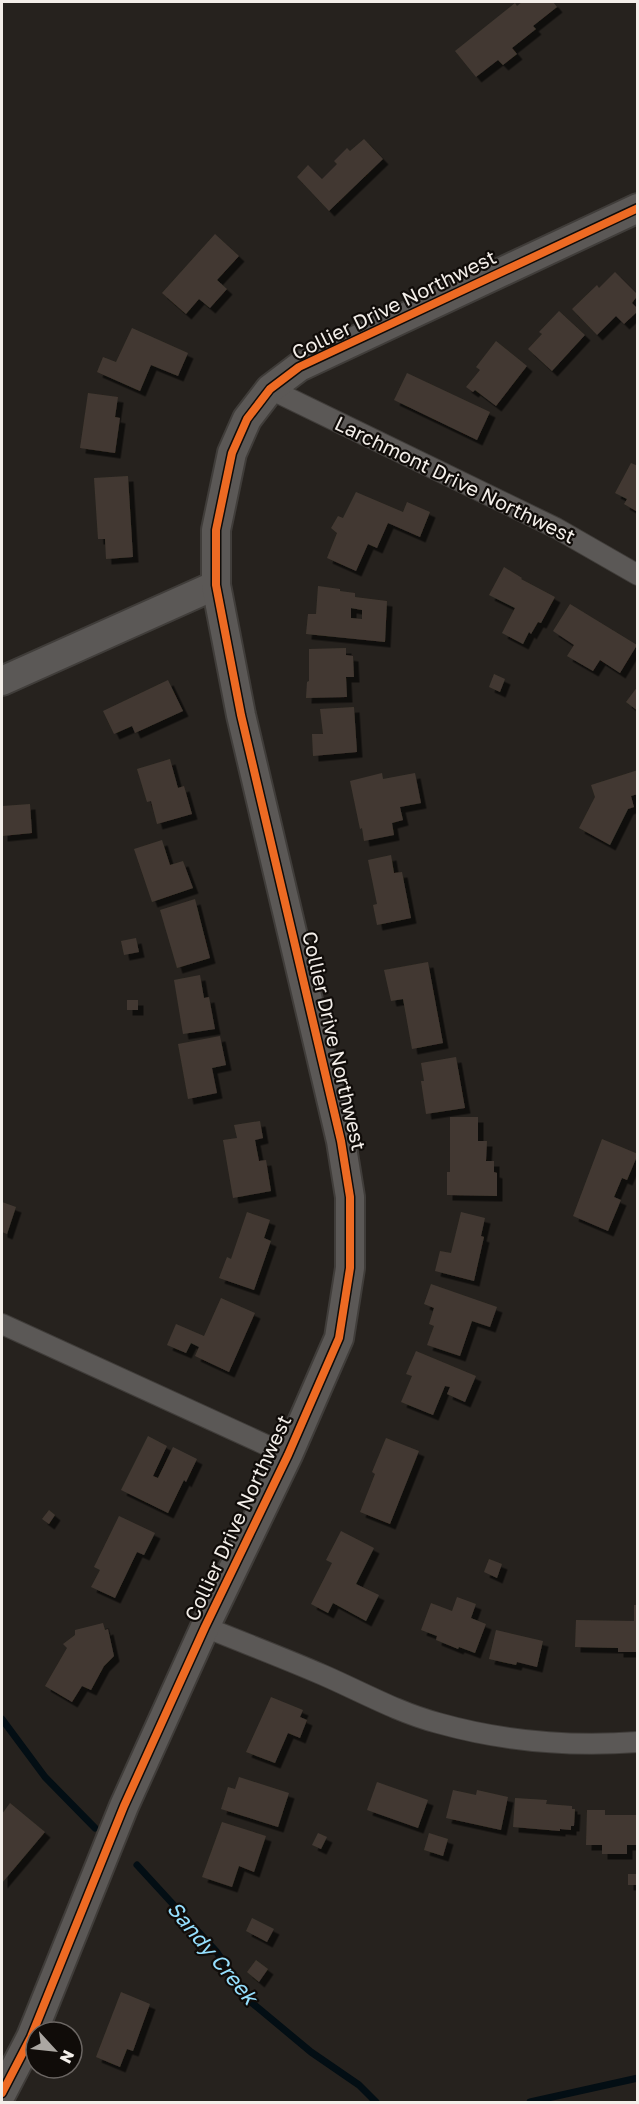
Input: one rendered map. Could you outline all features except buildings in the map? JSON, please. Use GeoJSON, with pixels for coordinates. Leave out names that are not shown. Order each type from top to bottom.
{"type":"FeatureCollection","features":[{"type":"Feature","properties":{"kind":"main road","name":"Collier Drive Northwest"},"geometry":{"type":"LineString","coordinates":[[2,2093],[31,2037],[124,1806],[205,1627],[288,1455],[339,1338],[350,1268],[350,1197],[341,1141],[241,715],[216,585],[216,530],[232,453],[247,419],[270,389],[299,368],[638,207]]}},
{"type":"Feature","properties":{"kind":"main road"},"geometry":{"type":"LineString","coordinates":[[2,681],[216,585]]}},
{"type":"Feature","properties":{"kind":"street","name":"Larchmont Drive Northwest"},"geometry":{"type":"LineString","coordinates":[[270,389],[556,528],[638,575]]}},
{"type":"Feature","properties":{"kind":"street"},"geometry":{"type":"LineString","coordinates":[[2,1324],[288,1455]]}},
{"type":"Feature","properties":{"kind":"street"},"geometry":{"type":"LineString","coordinates":[[205,1627],[324,1676],[389,1707],[438,1723],[519,1740],[608,1745],[638,1742]]}},
{"type":"Feature","properties":{"kind":"waterway","name":"Sandy Creek"},"geometry":{"type":"LineString","coordinates":[[2,1719],[45,1777],[95,1828]]}},
{"type":"Feature","properties":{"kind":"waterway","name":"Sandy Creek"},"geometry":{"type":"LineString","coordinates":[[137,1865],[216,1951],[251,2002],[311,2052],[359,2085],[376,2102]]}},
{"type":"Feature","properties":{"kind":"waterway","name":"Sandy Creek"},"geometry":{"type":"LineString","coordinates":[[530,2102],[638,2078]]}},
{"type":"Feature","properties":{"kind":"cycle path"},"geometry":{"type":"LineString","coordinates":[[2,2093],[31,2037],[124,1806],[205,1627],[288,1455],[339,1338],[350,1268],[350,1197],[341,1141],[241,715],[216,585],[216,530],[232,453],[247,419],[270,389],[299,367],[638,208]]}}]}
